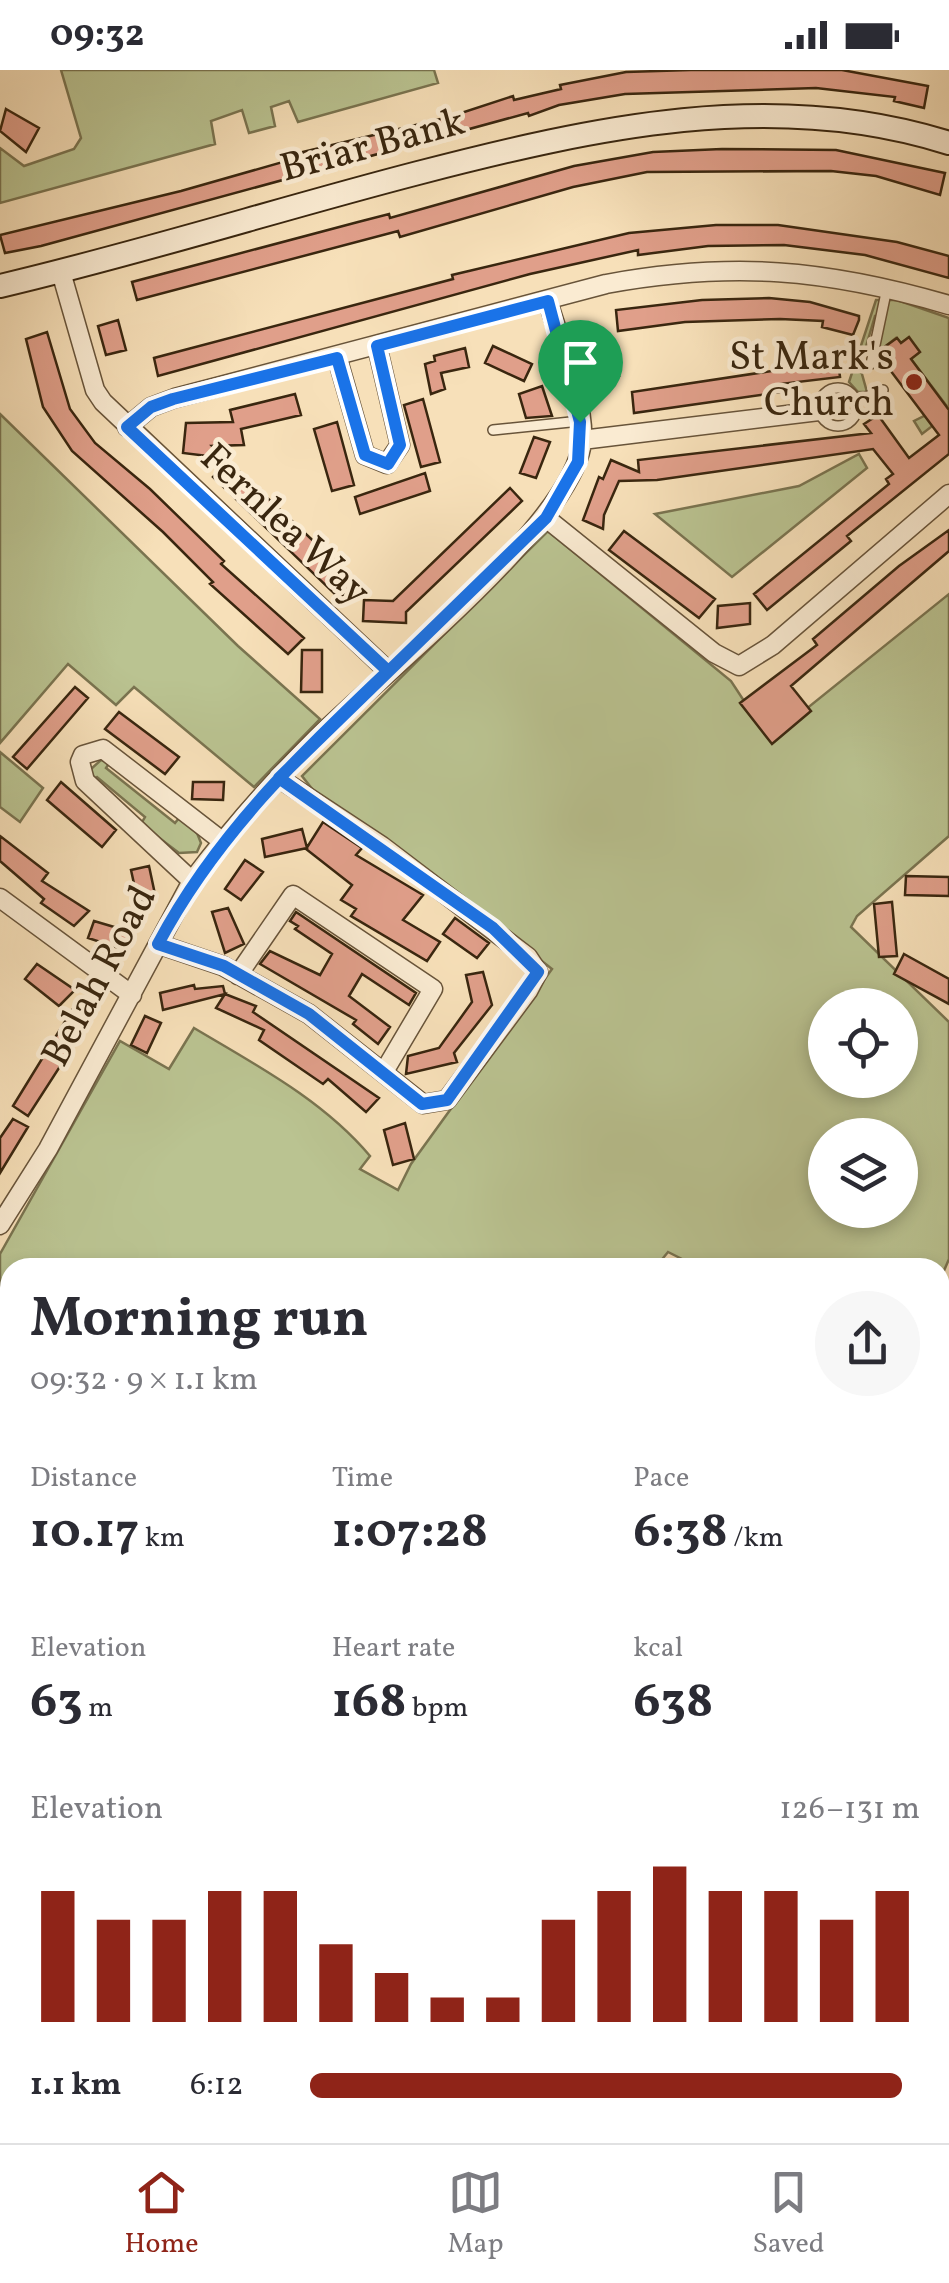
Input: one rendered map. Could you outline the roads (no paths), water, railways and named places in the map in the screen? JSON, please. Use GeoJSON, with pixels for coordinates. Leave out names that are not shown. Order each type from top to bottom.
{"type":"FeatureCollection","features":[{"type":"Feature","properties":{"kind":"street","name":"Briar Bank"},"geometry":{"type":"LineString","coordinates":[[0,286],[492,154],[652,121],[740,116],[831,118],[928,134],[949,142]]}},
{"type":"Feature","properties":{"kind":"street"},"geometry":{"type":"LineString","coordinates":[[127,427],[151,407],[173,399],[606,284],[713,269],[768,269],[886,288],[949,305]]}},
{"type":"Feature","properties":{"kind":"street","name":"Fernlea Way"},"geometry":{"type":"LineString","coordinates":[[61,272],[95,390],[127,427],[388,671]]}},
{"type":"Feature","properties":{"kind":"street"},"geometry":{"type":"LineString","coordinates":[[548,301],[581,430],[819,411]]}},
{"type":"Feature","properties":{"kind":"street"},"geometry":{"type":"LineString","coordinates":[[337,358],[365,455],[388,464],[400,445],[377,346]]}},
{"type":"Feature","properties":{"kind":"street","name":"Belah Road"},"geometry":{"type":"LineString","coordinates":[[0,1225],[48,1148],[192,881],[279,778],[546,518],[571,480],[581,430]]}},
{"type":"Feature","properties":{"kind":"street"},"geometry":{"type":"LineString","coordinates":[[546,518],[714,653],[739,666],[774,645],[949,494]]}},
{"type":"Feature","properties":{"kind":"street"},"geometry":{"type":"LineString","coordinates":[[192,881],[84,781],[80,762],[83,756],[103,748],[222,841]]}},
{"type":"Feature","properties":{"kind":"street"},"geometry":{"type":"LineString","coordinates":[[158,944],[238,974],[309,1014],[385,1070],[422,1104],[447,1100],[538,972],[493,928],[279,778]]}},
{"type":"Feature","properties":{"kind":"street"},"geometry":{"type":"LineString","coordinates":[[238,974],[293,896],[433,989],[385,1070]]}},
{"type":"Feature","properties":{"kind":"street"},"geometry":{"type":"LineString","coordinates":[[3,907],[132,995]]}},
{"type":"Feature","properties":{"kind":"lane"},"geometry":{"type":"LineString","coordinates":[[870,364],[886,288]]}},
{"type":"Feature","properties":{"kind":"lane"},"geometry":{"type":"LineString","coordinates":[[834,388],[846,390],[856,401],[855,416],[845,425],[832,426],[819,411],[820,399],[834,388]]}},
{"type":"Feature","properties":{"kind":"lane"},"geometry":{"type":"LineString","coordinates":[[856,401],[883,390]]}},
{"type":"Feature","properties":{"kind":"lane"},"geometry":{"type":"LineString","coordinates":[[493,430],[581,430]]}},
{"type":"Feature","properties":{"kind":"place","name":"St Mark's Church"},"geometry":{"type":"Point","coordinates":[914,382]}}]}
